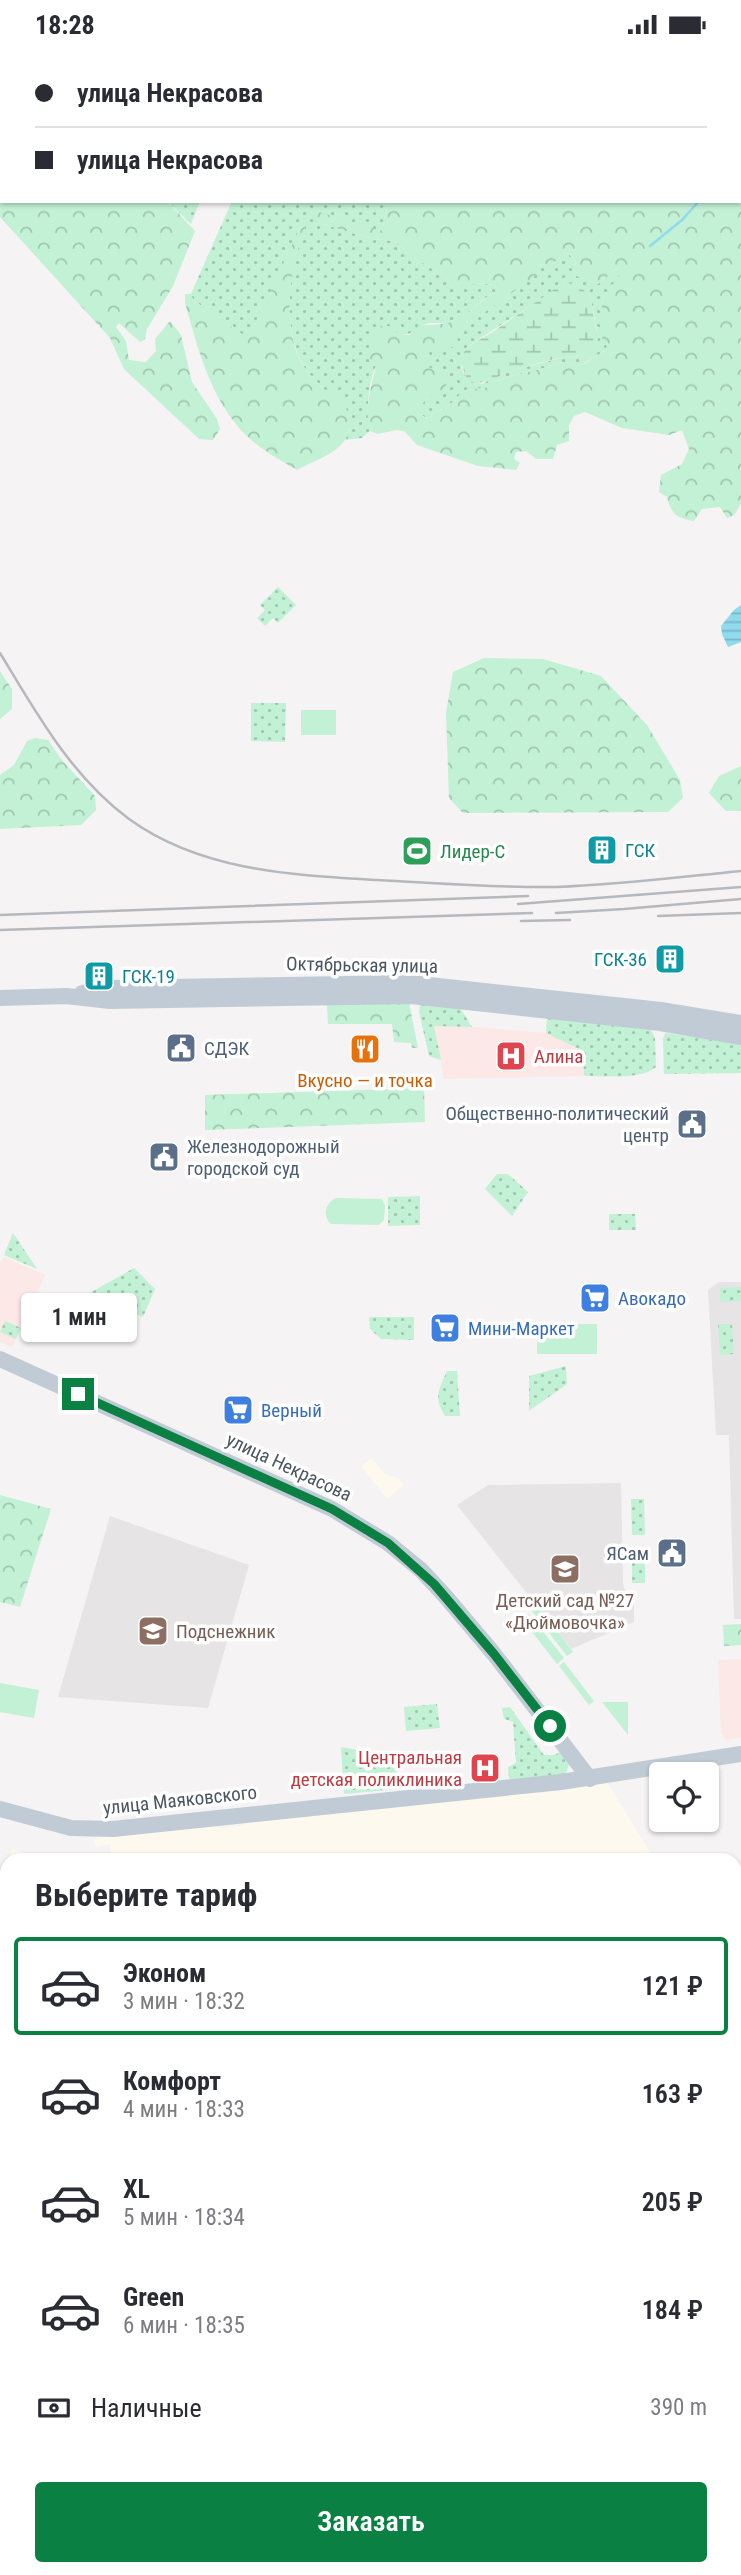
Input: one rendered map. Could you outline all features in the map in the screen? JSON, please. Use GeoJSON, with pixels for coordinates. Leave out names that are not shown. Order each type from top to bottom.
{"type":"FeatureCollection","features":[{"type":"Feature","properties":{"kind":"street","name":"Октябрьская улица"},"geometry":{"type":"LineString","coordinates":[[0,998],[65,996],[108,988],[411,983],[661,1010],[726,1025],[741,1037]]}},
{"type":"Feature","properties":{"kind":"street"},"geometry":{"type":"LineString","coordinates":[[726,1025],[741,1011]]}},
{"type":"Feature","properties":{"kind":"street","name":"улица Некрасова"},"geometry":{"type":"LineString","coordinates":[[0,1359],[332,1509],[388,1543],[421,1570],[494,1654],[590,1779]]}},
{"type":"Feature","properties":{"kind":"street","name":"улица Маяковского"},"geometry":{"type":"LineString","coordinates":[[0,1809],[71,1828],[104,1829],[590,1779],[741,1754]]}},
{"type":"Feature","properties":{"kind":"shaded area","name":"Алина"},"geometry":{"type":"Polygon","coordinates":[[[442,1024],[546,1033],[583,1051],[584,1076],[444,1079],[434,1026],[442,1024]]]}},
{"type":"Feature","properties":{"kind":"shaded area"},"geometry":{"type":"Polygon","coordinates":[[[4,1257],[45,1275],[12,1347],[0,1342],[0,1263],[4,1257]]]}},
{"type":"Feature","properties":{"kind":"shaded area"},"geometry":{"type":"Polygon","coordinates":[[[719,1282],[741,1282],[741,1619],[734,1619],[729,1435],[716,1435],[708,1290],[719,1282]]]}},
{"type":"Feature","properties":{"kind":"shaded area"},"geometry":{"type":"Polygon","coordinates":[[[372,1458],[384,1473],[399,1479],[404,1485],[387,1499],[361,1466],[372,1458]]]}},
{"type":"Feature","properties":{"kind":"shaded area","name":"Детский сад №27 «Дюймовочка»"},"geometry":{"type":"Polygon","coordinates":[[[621,1483],[623,1583],[624,1588],[634,1598],[634,1622],[571,1649],[457,1505],[488,1485],[621,1483]]]}},
{"type":"Feature","properties":{"kind":"shaded area","name":"Подснежник"},"geometry":{"type":"Polygon","coordinates":[[[110,1516],[249,1565],[208,1708],[58,1697],[110,1516]]]}},
{"type":"Feature","properties":{"kind":"shaded area"},"geometry":{"type":"Polygon","coordinates":[[[741,1659],[741,1738],[727,1740],[721,1733],[718,1660],[741,1659]]]}},
{"type":"Feature","properties":{"kind":"shaded area"},"geometry":{"type":"Polygon","coordinates":[[[607,1782],[651,1853],[111,1853],[110,1844],[95,1847],[94,1840],[99,1835],[212,1824],[216,1828],[238,1826],[245,1825],[245,1820],[607,1782]]]}},
{"type":"Feature","properties":{"kind":"shaded area"},"geometry":{"type":"Polygon","coordinates":[[[12,1849],[27,1853],[11,1853],[12,1849]]]}},
{"type":"Feature","properties":{"kind":"green space"},"geometry":{"type":"Polygon","coordinates":[[[0,203],[169,203],[195,231],[173,286],[147,329],[145,339],[140,342],[119,323],[116,327],[126,341],[129,360],[146,362],[156,351],[155,339],[170,321],[181,335],[192,382],[217,419],[220,429],[213,440],[199,439],[124,369],[110,338],[0,217],[0,203]]]}},
{"type":"Feature","properties":{"kind":"green space"},"geometry":{"type":"Polygon","coordinates":[[[169,203],[199,203],[191,224],[169,203]]]}},
{"type":"Feature","properties":{"kind":"green space"},"geometry":{"type":"Polygon","coordinates":[[[231,203],[388,203],[382,232],[309,210],[248,339],[193,300],[191,294],[231,203]]]}},
{"type":"Feature","properties":{"kind":"green space"},"geometry":{"type":"Polygon","coordinates":[[[388,203],[741,203],[741,504],[734,515],[727,518],[720,507],[702,509],[694,521],[683,518],[675,514],[667,497],[659,492],[661,475],[682,464],[689,449],[682,430],[669,435],[622,428],[585,412],[574,416],[569,425],[569,441],[557,445],[553,459],[536,459],[526,451],[516,452],[514,459],[520,463],[516,470],[478,466],[417,445],[404,431],[378,434],[370,431],[368,407],[376,366],[369,361],[370,331],[379,326],[390,326],[400,335],[410,335],[413,328],[458,319],[497,291],[495,285],[475,283],[468,289],[454,287],[441,274],[413,257],[394,241],[372,239],[323,224],[317,217],[308,219],[297,253],[290,291],[291,329],[295,347],[307,371],[323,389],[342,393],[349,431],[335,450],[297,470],[249,438],[226,411],[204,367],[185,303],[185,294],[191,294],[193,300],[248,338],[309,209],[382,231],[388,203]],[[568,253],[553,263],[540,265],[538,274],[471,322],[458,336],[457,345],[441,352],[433,345],[428,350],[431,358],[426,367],[438,369],[448,380],[445,389],[425,400],[418,413],[428,419],[437,411],[446,408],[465,390],[485,388],[497,380],[568,362],[582,365],[606,350],[607,345],[602,342],[602,304],[604,296],[621,273],[616,269],[598,284],[574,275],[576,262],[568,253]]]}},
{"type":"Feature","properties":{"kind":"green space"},"geometry":{"type":"Polygon","coordinates":[[[317,216],[323,224],[372,239],[394,241],[413,257],[441,274],[454,287],[475,283],[495,285],[497,291],[458,319],[448,323],[427,324],[400,335],[373,372],[368,398],[370,431],[362,438],[345,440],[350,429],[304,366],[291,328],[290,290],[297,253],[308,218],[317,216]]]}},
{"type":"Feature","properties":{"kind":"green space"},"geometry":{"type":"Polygon","coordinates":[[[568,253],[576,262],[574,275],[598,284],[616,269],[622,273],[604,296],[602,304],[602,341],[607,345],[606,350],[581,365],[568,362],[497,380],[485,388],[465,390],[446,408],[437,411],[428,419],[417,412],[425,400],[444,389],[426,368],[427,350],[432,345],[458,336],[471,322],[537,274],[540,265],[553,263],[568,253]],[[564,284],[467,347],[461,367],[467,380],[482,384],[503,373],[564,357],[582,356],[597,330],[590,296],[578,285],[564,284]]]}},
{"type":"Feature","properties":{"kind":"green space"},"geometry":{"type":"Polygon","coordinates":[[[568,283],[578,285],[590,296],[598,338],[594,350],[585,355],[531,365],[483,382],[467,380],[460,360],[467,347],[559,286],[568,283]]]}},
{"type":"Feature","properties":{"kind":"green space"},"geometry":{"type":"Polygon","coordinates":[[[278,587],[296,605],[278,623],[273,618],[265,626],[257,618],[265,610],[260,605],[278,587]]]}},
{"type":"Feature","properties":{"kind":"green space"},"geometry":{"type":"Polygon","coordinates":[[[484,658],[543,659],[601,676],[647,725],[680,780],[683,798],[668,812],[463,813],[449,798],[446,713],[453,672],[484,658]]]}},
{"type":"Feature","properties":{"kind":"green space"},"geometry":{"type":"Polygon","coordinates":[[[0,671],[12,689],[12,709],[0,719],[0,671]]]}},
{"type":"Feature","properties":{"kind":"green space"},"geometry":{"type":"Polygon","coordinates":[[[251,703],[286,703],[285,742],[251,741],[251,703]]]}},
{"type":"Feature","properties":{"kind":"green space"},"geometry":{"type":"Polygon","coordinates":[[[301,710],[336,710],[336,735],[301,735],[301,710]]]}},
{"type":"Feature","properties":{"kind":"green space"},"geometry":{"type":"Polygon","coordinates":[[[35,738],[48,740],[61,759],[95,796],[96,810],[81,825],[0,829],[0,775],[14,765],[27,741],[35,738]]]}},
{"type":"Feature","properties":{"kind":"green space"},"geometry":{"type":"Polygon","coordinates":[[[741,766],[741,811],[726,811],[709,793],[719,776],[741,766]]]}},
{"type":"Feature","properties":{"kind":"green space"},"geometry":{"type":"Polygon","coordinates":[[[409,1002],[418,1048],[412,1048],[411,1043],[394,1042],[392,1024],[328,1024],[327,1005],[409,1002]]]}},
{"type":"Feature","properties":{"kind":"green space"},"geometry":{"type":"Polygon","coordinates":[[[420,1003],[459,1006],[472,1027],[434,1026],[441,1060],[429,1056],[419,1012],[420,1003]]]}},
{"type":"Feature","properties":{"kind":"green space"},"geometry":{"type":"Polygon","coordinates":[[[547,1017],[651,1030],[655,1038],[656,1067],[632,1076],[584,1076],[583,1051],[546,1033],[547,1017]]]}},
{"type":"Feature","properties":{"kind":"green space"},"geometry":{"type":"Polygon","coordinates":[[[665,1033],[741,1043],[741,1073],[664,1074],[665,1033]]]}},
{"type":"Feature","properties":{"kind":"green space"},"geometry":{"type":"Polygon","coordinates":[[[424,1088],[425,1122],[205,1130],[205,1095],[424,1088]]]}},
{"type":"Feature","properties":{"kind":"green space"},"geometry":{"type":"Polygon","coordinates":[[[497,1174],[508,1174],[528,1192],[512,1216],[485,1189],[497,1174]]]}},
{"type":"Feature","properties":{"kind":"green space"},"geometry":{"type":"Polygon","coordinates":[[[420,1196],[420,1225],[388,1226],[388,1197],[420,1196]]]}},
{"type":"Feature","properties":{"kind":"green space"},"geometry":{"type":"Polygon","coordinates":[[[336,1198],[382,1199],[385,1206],[384,1220],[379,1225],[331,1224],[326,1217],[326,1210],[329,1203],[336,1198]]]}},
{"type":"Feature","properties":{"kind":"green space"},"geometry":{"type":"Polygon","coordinates":[[[609,1214],[635,1214],[636,1230],[609,1230],[609,1214]]]}},
{"type":"Feature","properties":{"kind":"green space"},"geometry":{"type":"Polygon","coordinates":[[[13,1233],[37,1269],[4,1255],[13,1233]]]}},
{"type":"Feature","properties":{"kind":"green space"},"geometry":{"type":"Polygon","coordinates":[[[134,1268],[155,1289],[143,1317],[88,1294],[134,1268]]]}},
{"type":"Feature","properties":{"kind":"green space"},"geometry":{"type":"Polygon","coordinates":[[[741,1287],[741,1301],[720,1302],[720,1288],[741,1287]]]}},
{"type":"Feature","properties":{"kind":"green space"},"geometry":{"type":"Polygon","coordinates":[[[369,1317],[414,1317],[414,1340],[381,1339],[370,1329],[369,1317]]]}},
{"type":"Feature","properties":{"kind":"green space"},"geometry":{"type":"Polygon","coordinates":[[[5,1321],[21,1328],[16,1339],[0,1332],[5,1321]]]}},
{"type":"Feature","properties":{"kind":"green space"},"geometry":{"type":"Polygon","coordinates":[[[537,1324],[597,1324],[597,1354],[537,1354],[537,1324]]]}},
{"type":"Feature","properties":{"kind":"green space"},"geometry":{"type":"Polygon","coordinates":[[[718,1324],[732,1324],[734,1354],[720,1355],[718,1324]]]}},
{"type":"Feature","properties":{"kind":"green space"},"geometry":{"type":"Polygon","coordinates":[[[566,1366],[567,1384],[529,1411],[529,1376],[566,1366]]]}},
{"type":"Feature","properties":{"kind":"green space"},"geometry":{"type":"Polygon","coordinates":[[[447,1371],[457,1371],[460,1416],[445,1416],[439,1403],[438,1393],[447,1371]]]}},
{"type":"Feature","properties":{"kind":"green space"},"geometry":{"type":"Polygon","coordinates":[[[0,1495],[51,1509],[20,1607],[0,1602],[0,1495]]]}},
{"type":"Feature","properties":{"kind":"green space"},"geometry":{"type":"Polygon","coordinates":[[[631,1499],[644,1499],[645,1535],[632,1535],[631,1499]]]}},
{"type":"Feature","properties":{"kind":"green space"},"geometry":{"type":"Polygon","coordinates":[[[632,1547],[645,1547],[645,1583],[632,1583],[632,1547]]]}},
{"type":"Feature","properties":{"kind":"green space"},"geometry":{"type":"Polygon","coordinates":[[[538,1607],[573,1652],[567,1656],[532,1611],[538,1607]]]}},
{"type":"Feature","properties":{"kind":"green space"},"geometry":{"type":"Polygon","coordinates":[[[529,1614],[564,1658],[557,1664],[522,1619],[529,1614]]]}},
{"type":"Feature","properties":{"kind":"green space"},"geometry":{"type":"Polygon","coordinates":[[[741,1624],[741,1645],[724,1646],[723,1625],[741,1624]]]}},
{"type":"Feature","properties":{"kind":"green space"},"geometry":{"type":"Polygon","coordinates":[[[564,1662],[594,1701],[589,1705],[559,1666],[564,1662]]]}},
{"type":"Feature","properties":{"kind":"green space"},"geometry":{"type":"Polygon","coordinates":[[[0,1683],[39,1690],[34,1718],[0,1712],[0,1683]]]}},
{"type":"Feature","properties":{"kind":"green space"},"geometry":{"type":"Polygon","coordinates":[[[602,1702],[628,1702],[628,1735],[602,1702]]]}},
{"type":"Feature","properties":{"kind":"green space"},"geometry":{"type":"Polygon","coordinates":[[[437,1704],[440,1728],[406,1731],[404,1707],[437,1704]]]}},
{"type":"Feature","properties":{"kind":"green space"},"geometry":{"type":"Polygon","coordinates":[[[510,1707],[544,1755],[555,1755],[561,1751],[569,1764],[566,1774],[511,1780],[509,1778],[508,1767],[516,1763],[513,1722],[504,1719],[502,1708],[510,1707]]]}},
{"type":"Feature","properties":{"kind":"green space"},"geometry":{"type":"Polygon","coordinates":[[[341,1747],[381,1754],[383,1763],[397,1764],[399,1789],[344,1794],[341,1747]]]}},
{"type":"Feature","properties":{"kind":"water"},"geometry":{"type":"Polygon","coordinates":[[[741,605],[741,642],[728,647],[721,626],[741,605]]]}},
{"type":"Feature","properties":{"kind":"waterway"},"geometry":{"type":"LineString","coordinates":[[650,246],[682,220],[697,203]]}},
{"type":"Feature","properties":{"kind":"railway"},"geometry":{"type":"LineString","coordinates":[[0,653],[72,764],[108,802],[157,836],[216,860],[312,876],[512,887],[603,885],[741,871]]}},
{"type":"Feature","properties":{"kind":"railway"},"geometry":{"type":"LineString","coordinates":[[518,904],[741,887]]}},
{"type":"Feature","properties":{"kind":"railway"},"geometry":{"type":"LineString","coordinates":[[0,915],[528,896]]}},
{"type":"Feature","properties":{"kind":"railway"},"geometry":{"type":"LineString","coordinates":[[556,913],[741,899]]}},
{"type":"Feature","properties":{"kind":"railway"},"geometry":{"type":"LineString","coordinates":[[0,930],[532,913]]}},
{"type":"Feature","properties":{"kind":"railway"},"geometry":{"type":"LineString","coordinates":[[658,916],[741,913]]}},
{"type":"Feature","properties":{"kind":"railway"},"geometry":{"type":"LineString","coordinates":[[521,921],[570,920]]}},
{"type":"Feature","properties":{"kind":"place","name":"ГСК"},"geometry":{"type":"Point","coordinates":[602,850]}},
{"type":"Feature","properties":{"kind":"place","name":"Лидер-С"},"geometry":{"type":"Point","coordinates":[417,851]}},
{"type":"Feature","properties":{"kind":"place","name":"ГСК-36"},"geometry":{"type":"Point","coordinates":[670,959]}},
{"type":"Feature","properties":{"kind":"place","name":"ГСК-19"},"geometry":{"type":"Point","coordinates":[99,976]}},
{"type":"Feature","properties":{"kind":"place","name":"СДЭК"},"geometry":{"type":"Point","coordinates":[181,1048]}},
{"type":"Feature","properties":{"kind":"place","name":"Вкусно — и точка"},"geometry":{"type":"Point","coordinates":[365,1049]}},
{"type":"Feature","properties":{"kind":"place","name":"Алина"},"geometry":{"type":"Point","coordinates":[511,1056]}},
{"type":"Feature","properties":{"kind":"place","name":"Общественно-политический центр"},"geometry":{"type":"Point","coordinates":[692,1124]}},
{"type":"Feature","properties":{"kind":"place","name":"Железнодорожный городской суд"},"geometry":{"type":"Point","coordinates":[164,1157]}},
{"type":"Feature","properties":{"kind":"place","name":"Авокадо"},"geometry":{"type":"Point","coordinates":[595,1298]}},
{"type":"Feature","properties":{"kind":"place","name":"Мини-Маркет"},"geometry":{"type":"Point","coordinates":[445,1328]}},
{"type":"Feature","properties":{"kind":"place","name":"Верный"},"geometry":{"type":"Point","coordinates":[238,1410]}},
{"type":"Feature","properties":{"kind":"place","name":"ЯСам"},"geometry":{"type":"Point","coordinates":[672,1553]}},
{"type":"Feature","properties":{"kind":"place","name":"Детский сад №27 «Дюймовочка»"},"geometry":{"type":"Point","coordinates":[565,1569]}},
{"type":"Feature","properties":{"kind":"place","name":"Подснежник"},"geometry":{"type":"Point","coordinates":[153,1631]}},
{"type":"Feature","properties":{"kind":"place","name":"Центральная детская поликлиника"},"geometry":{"type":"Point","coordinates":[485,1768]}},
{"type":"Feature","properties":{"kind":"route"},"geometry":{"type":"LineString","coordinates":[[78,1394],[332,1509],[388,1543],[434,1584],[494,1654],[550,1726]]}}]}
